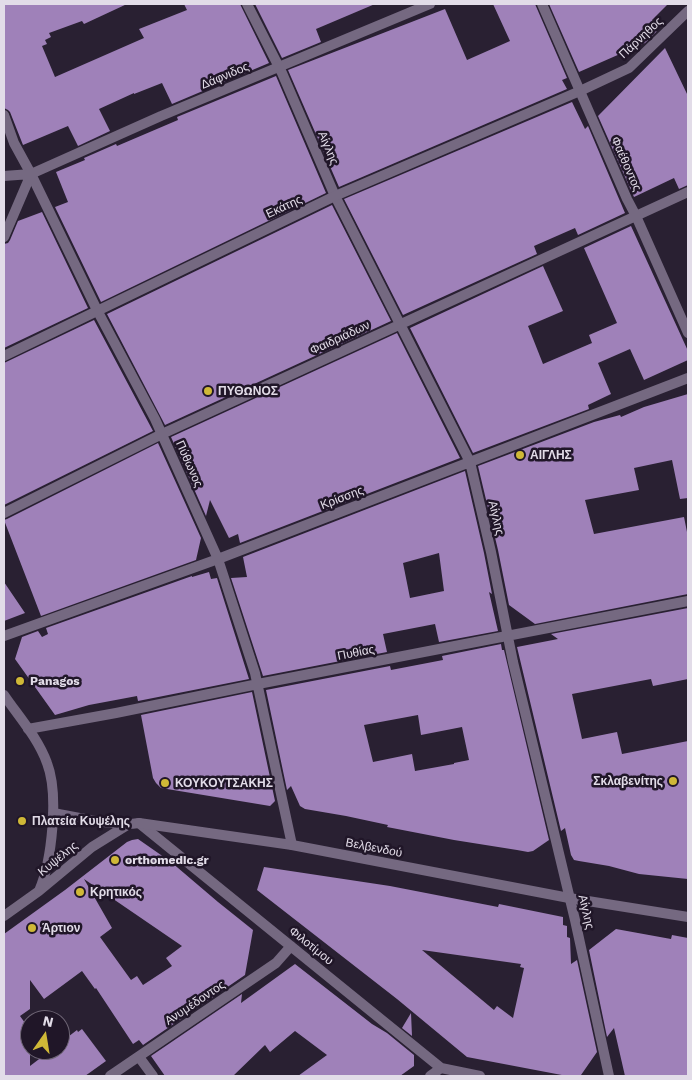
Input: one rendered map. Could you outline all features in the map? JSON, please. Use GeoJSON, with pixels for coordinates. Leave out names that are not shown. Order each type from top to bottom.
{"type":"FeatureCollection","features":[{"type":"Feature","properties":{"kind":"street","name":"Αίγλης"},"geometry":{"type":"LineString","coordinates":[[247,4],[278,67],[334,196],[470,462],[609,1076]]}},
{"type":"Feature","properties":{"kind":"street","name":"Δάφνιδος"},"geometry":{"type":"LineString","coordinates":[[4,176],[31,174],[161,116],[429,4]]}},
{"type":"Feature","properties":{"kind":"street","name":"Φαέθοντος"},"geometry":{"type":"LineString","coordinates":[[542,4],[688,333]]}},
{"type":"Feature","properties":{"kind":"street","name":"Πάρνηθος"},"geometry":{"type":"LineString","coordinates":[[580,92],[629,68],[688,11]]}},
{"type":"Feature","properties":{"kind":"street","name":"Εκάτης"},"geometry":{"type":"LineString","coordinates":[[4,356],[334,196],[580,92]]}},
{"type":"Feature","properties":{"kind":"street","name":"Πύθωνος"},"geometry":{"type":"LineString","coordinates":[[4,115],[14,143],[97,310],[162,434],[218,559],[256,673],[292,845]]}},
{"type":"Feature","properties":{"kind":"street"},"geometry":{"type":"LineString","coordinates":[[4,237],[31,174]]}},
{"type":"Feature","properties":{"kind":"street","name":"Φαιδριάδων"},"geometry":{"type":"LineString","coordinates":[[4,512],[162,434],[688,192]]}},
{"type":"Feature","properties":{"kind":"street","name":"Κρίσσης"},"geometry":{"type":"LineString","coordinates":[[4,636],[218,559],[688,378]]}},
{"type":"Feature","properties":{"kind":"street","name":"Πυθίας"},"geometry":{"type":"LineString","coordinates":[[28,729],[688,601]]}},
{"type":"Feature","properties":{"kind":"street"},"geometry":{"type":"LineString","coordinates":[[4,695],[39,746],[48,764],[52,780],[53,813],[51,837],[44,880],[39,891]]}},
{"type":"Feature","properties":{"kind":"street","name":"Βελβενδού"},"geometry":{"type":"LineString","coordinates":[[53,813],[93,820],[292,845],[570,898],[688,917]]}},
{"type":"Feature","properties":{"kind":"street","name":"Κυψέλης"},"geometry":{"type":"LineString","coordinates":[[4,916],[39,891],[92,847],[134,824]]}},
{"type":"Feature","properties":{"kind":"street","name":"Φιλοτίμου"},"geometry":{"type":"LineString","coordinates":[[134,824],[291,946],[441,1068],[474,1076]]}},
{"type":"Feature","properties":{"kind":"street","name":"Ανυμέδοντος"},"geometry":{"type":"LineString","coordinates":[[110,1076],[276,963],[291,946]]}},
{"type":"Feature","properties":{"kind":"street"},"geometry":{"type":"LineString","coordinates":[[138,1057],[153,1076]]}},
{"type":"Feature","properties":{"kind":"street"},"geometry":{"type":"LineString","coordinates":[[430,1076],[441,1068]]}},
{"type":"Feature","properties":{"kind":"building"},"geometry":{"type":"Polygon","coordinates":[[[4,4],[127,4],[84,24],[82,21],[49,33],[51,37],[45,40],[47,44],[42,46],[55,77],[144,38],[139,29],[187,10],[184,4],[240,4],[269,63],[172,104],[162,83],[134,93],[99,109],[110,131],[78,146],[68,126],[23,145],[10,112],[4,108],[4,4]]]}},
{"type":"Feature","properties":{"kind":"building"},"geometry":{"type":"Polygon","coordinates":[[[255,4],[375,4],[316,29],[321,42],[282,58],[255,4]]]}},
{"type":"Feature","properties":{"kind":"building"},"geometry":{"type":"Polygon","coordinates":[[[493,4],[535,4],[567,78],[562,80],[567,89],[339,187],[288,70],[445,9],[467,60],[510,41],[493,4]]]}},
{"type":"Feature","properties":{"kind":"building"},"geometry":{"type":"Polygon","coordinates":[[[549,4],[668,4],[652,20],[657,31],[645,43],[579,72],[549,4]]]}},
{"type":"Feature","properties":{"kind":"building"},"geometry":{"type":"Polygon","coordinates":[[[665,48],[688,96],[688,185],[679,189],[674,178],[634,197],[598,116],[665,48]]]}},
{"type":"Feature","properties":{"kind":"building"},"geometry":{"type":"Polygon","coordinates":[[[276,76],[326,193],[101,302],[55,207],[68,202],[56,172],[116,144],[117,146],[178,120],[177,117],[276,76]]]}},
{"type":"Feature","properties":{"kind":"building"},"geometry":{"type":"Polygon","coordinates":[[[572,102],[585,129],[588,126],[625,213],[578,235],[575,228],[534,246],[537,254],[403,315],[344,199],[572,102]]]}},
{"type":"Feature","properties":{"kind":"building"},"geometry":{"type":"Polygon","coordinates":[[[332,205],[391,321],[165,425],[107,314],[332,205]]]}},
{"type":"Feature","properties":{"kind":"building"},"geometry":{"type":"Polygon","coordinates":[[[42,212],[88,308],[4,348],[4,244],[10,240],[18,221],[42,212]]]}},
{"type":"Feature","properties":{"kind":"building"},"geometry":{"type":"Polygon","coordinates":[[[631,226],[688,351],[688,360],[644,380],[630,349],[598,363],[611,394],[588,405],[589,409],[473,453],[410,328],[543,266],[563,311],[528,326],[543,364],[592,343],[589,335],[617,323],[584,248],[631,226]]]}},
{"type":"Feature","properties":{"kind":"building"},"geometry":{"type":"Polygon","coordinates":[[[94,320],[153,431],[4,505],[4,363],[94,320]]]}},
{"type":"Feature","properties":{"kind":"building"},"geometry":{"type":"Polygon","coordinates":[[[397,333],[460,458],[240,543],[238,534],[229,538],[210,500],[206,516],[171,437],[397,333]]]}},
{"type":"Feature","properties":{"kind":"building"},"geometry":{"type":"Polygon","coordinates":[[[688,394],[688,498],[680,499],[672,460],[634,468],[639,490],[585,500],[594,534],[684,517],[688,537],[688,594],[535,624],[509,605],[478,466],[594,422],[620,415],[621,417],[644,407],[688,394]]]}},
{"type":"Feature","properties":{"kind":"building"},"geometry":{"type":"Polygon","coordinates":[[[158,443],[201,538],[196,560],[41,616],[4,520],[158,443]]]}},
{"type":"Feature","properties":{"kind":"building"},"geometry":{"type":"Polygon","coordinates":[[[465,471],[484,553],[492,594],[489,592],[498,631],[439,642],[435,624],[383,634],[387,652],[263,676],[231,578],[247,577],[243,557],[465,471]],[[439,553],[403,563],[410,598],[444,591],[439,553]]]}},
{"type":"Feature","properties":{"kind":"building"},"geometry":{"type":"Polygon","coordinates":[[[209,572],[211,579],[217,578],[249,679],[138,701],[137,696],[89,705],[55,715],[15,659],[22,637],[38,631],[42,637],[48,634],[46,628],[192,576],[209,572]]]}},
{"type":"Feature","properties":{"kind":"building"},"geometry":{"type":"Polygon","coordinates":[[[4,582],[25,613],[4,621],[4,582]]]}},
{"type":"Feature","properties":{"kind":"building"},"geometry":{"type":"Polygon","coordinates":[[[688,608],[688,679],[653,686],[651,679],[572,694],[582,739],[617,732],[622,754],[688,741],[688,879],[639,874],[609,866],[574,860],[571,855],[565,828],[561,831],[517,647],[558,639],[551,634],[688,608]]]}},
{"type":"Feature","properties":{"kind":"building"},"geometry":{"type":"Polygon","coordinates":[[[501,644],[502,650],[504,650],[549,840],[533,851],[528,852],[454,840],[305,809],[300,806],[291,786],[287,790],[266,690],[390,666],[391,670],[443,660],[442,656],[501,644]],[[418,715],[364,725],[373,762],[412,754],[415,771],[469,760],[462,727],[421,735],[418,715]]]}},
{"type":"Feature","properties":{"kind":"building"},"geometry":{"type":"Polygon","coordinates":[[[252,692],[275,801],[270,806],[161,788],[156,783],[153,778],[141,715],[252,692]]]}},
{"type":"Feature","properties":{"kind":"building"},"geometry":{"type":"Polygon","coordinates":[[[138,839],[171,862],[253,930],[245,975],[143,1045],[139,1040],[133,1044],[96,988],[82,971],[44,999],[30,980],[30,1009],[20,1010],[20,1060],[30,1060],[30,1066],[38,1060],[70,1060],[70,1035],[82,1029],[106,1061],[85,1076],[4,1076],[4,934],[127,842],[138,839]],[[84,879],[112,928],[100,937],[131,980],[137,976],[143,985],[172,966],[166,958],[182,946],[84,879]]]}},
{"type":"Feature","properties":{"kind":"building"},"geometry":{"type":"Polygon","coordinates":[[[264,867],[390,886],[498,907],[499,904],[563,917],[563,925],[567,926],[567,937],[570,938],[571,964],[577,960],[597,1052],[581,1075],[576,1076],[567,1076],[467,1057],[397,999],[257,890],[264,867]],[[422,950],[494,1010],[497,1006],[513,1018],[524,968],[520,967],[521,964],[422,950]]]}},
{"type":"Feature","properties":{"kind":"building"},"geometry":{"type":"Polygon","coordinates":[[[616,929],[671,939],[672,935],[688,938],[688,1076],[625,1076],[614,1028],[607,1037],[589,950],[616,929]]]}},
{"type":"Feature","properties":{"kind":"building"},"geometry":{"type":"Polygon","coordinates":[[[295,964],[414,1055],[414,1066],[400,1076],[298,1076],[327,1055],[295,1031],[270,1052],[265,1045],[233,1076],[165,1076],[151,1056],[242,994],[241,1003],[295,964]]]}},
{"type":"Feature","properties":{"kind":"building"},"geometry":{"type":"Polygon","coordinates":[[[411,1013],[412,1036],[402,1028],[411,1013]]]}},
{"type":"Feature","properties":{"kind":"place","name":"ΠΥΘΩΝΟΣ"},"geometry":{"type":"Point","coordinates":[208,391]}},
{"type":"Feature","properties":{"kind":"place","name":"ΑΙΓΛΗΣ"},"geometry":{"type":"Point","coordinates":[520,455]}},
{"type":"Feature","properties":{"kind":"place","name":"Panagos"},"geometry":{"type":"Point","coordinates":[20,681]}},
{"type":"Feature","properties":{"kind":"place","name":"Σκλαβενίτης"},"geometry":{"type":"Point","coordinates":[673,781]}},
{"type":"Feature","properties":{"kind":"place","name":"ΚΟΥΚΟΥΤΣΑΚΗΣ"},"geometry":{"type":"Point","coordinates":[165,783]}},
{"type":"Feature","properties":{"kind":"place","name":"Πλατεία Κυψέλης"},"geometry":{"type":"Point","coordinates":[22,821]}},
{"type":"Feature","properties":{"kind":"place","name":"orthomedic.gr"},"geometry":{"type":"Point","coordinates":[115,860]}},
{"type":"Feature","properties":{"kind":"place","name":"Κρητικός"},"geometry":{"type":"Point","coordinates":[80,892]}},
{"type":"Feature","properties":{"kind":"place","name":"Άρτιον"},"geometry":{"type":"Point","coordinates":[32,928]}}]}
